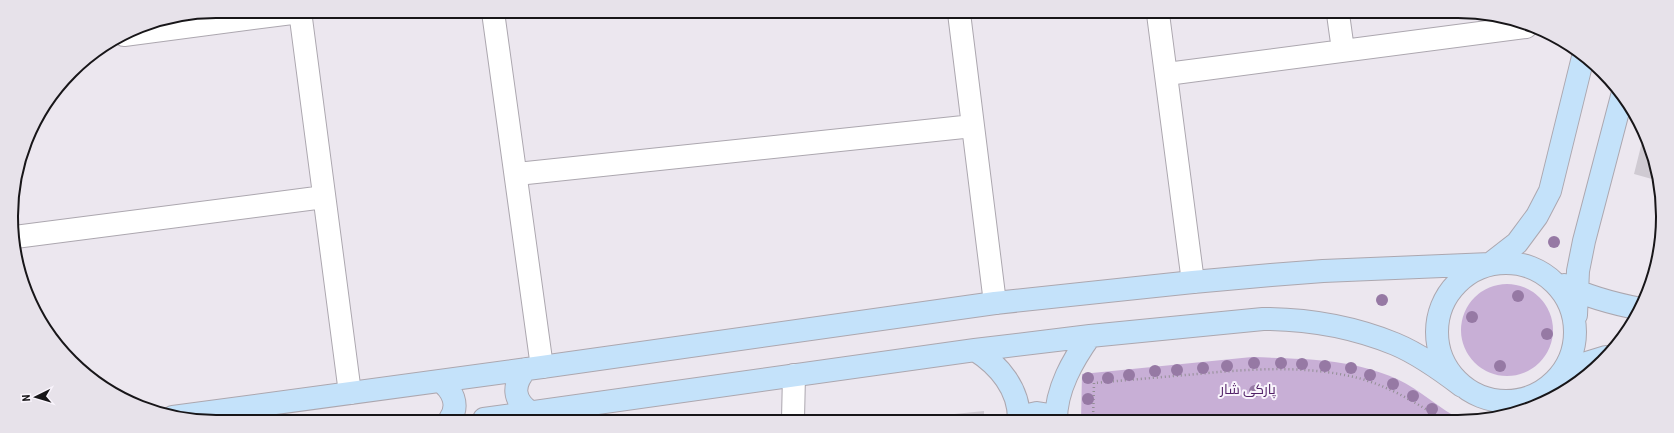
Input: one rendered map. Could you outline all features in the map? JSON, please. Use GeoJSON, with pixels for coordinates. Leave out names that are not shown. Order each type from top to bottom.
{"type":"FeatureCollection","features":[{"type":"Feature","properties":{"kind":"main road"},"geometry":{"type":"LineString","coordinates":[[1462,386],[1448,370],[1440,351],[1437,331],[1439,316],[1444,301],[1455,284],[1471,272],[1490,264],[1517,243],[1538,216],[1550,191],[1582,62]]}},
{"type":"Feature","properties":{"kind":"main road"},"geometry":{"type":"LineString","coordinates":[[1555,381],[1568,363],[1575,341],[1578,271],[1584,241],[1620,103]]}},
{"type":"Feature","properties":{"kind":"main road"},"geometry":{"type":"LineString","coordinates":[[197,414],[995,303],[1193,282],[1323,271],[1509,263],[1519,264],[1536,270],[1576,291],[1634,308]]}},
{"type":"Feature","properties":{"kind":"main road"},"geometry":{"type":"LineString","coordinates":[[1547,276],[1559,286],[1564,294],[1571,308],[1575,330]]}},
{"type":"Feature","properties":{"kind":"main road"},"geometry":{"type":"LineString","coordinates":[[510,415],[975,350],[1090,336],[1263,319],[1303,321],[1343,329],[1395,344],[1436,366],[1462,386],[1482,397],[1493,400],[1511,401],[1537,394],[1580,366],[1593,362]]}},
{"type":"Feature","properties":{"kind":"main road"},"geometry":{"type":"LineString","coordinates":[[1056,415],[1060,394],[1067,374],[1077,354],[1090,336]]}},
{"type":"Feature","properties":{"kind":"main road"},"geometry":{"type":"LineString","coordinates":[[975,350],[989,358],[1001,370],[1010,384],[1016,400],[1018,415]]}},
{"type":"Feature","properties":{"kind":"main road"},"geometry":{"type":"LineString","coordinates":[[530,412],[518,400],[516,392],[517,384],[521,376],[534,368]]}},
{"type":"Feature","properties":{"kind":"main road"},"geometry":{"type":"LineString","coordinates":[[440,381],[448,387],[452,394],[454,405],[453,415]]}},
{"type":"Feature","properties":{"kind":"main road"},"geometry":{"type":"LineString","coordinates":[[1030,415],[1037,413],[1045,415]]}},
{"type":"Feature","properties":{"kind":"street"},"geometry":{"type":"LineString","coordinates":[[142,33],[254,18]]}},
{"type":"Feature","properties":{"kind":"street"},"geometry":{"type":"LineString","coordinates":[[301,18],[350,393]]}},
{"type":"Feature","properties":{"kind":"street"},"geometry":{"type":"LineString","coordinates":[[495,18],[517,174],[534,368]]}},
{"type":"Feature","properties":{"kind":"street"},"geometry":{"type":"LineString","coordinates":[[960,18],[995,303]]}},
{"type":"Feature","properties":{"kind":"street"},"geometry":{"type":"LineString","coordinates":[[1159,18],[1193,282]]}},
{"type":"Feature","properties":{"kind":"street"},"geometry":{"type":"LineString","coordinates":[[1339,18],[1343,50]]}},
{"type":"Feature","properties":{"kind":"street"},"geometry":{"type":"LineString","coordinates":[[1167,74],[1511,26]]}},
{"type":"Feature","properties":{"kind":"street"},"geometry":{"type":"LineString","coordinates":[[517,174],[973,126]]}},
{"type":"Feature","properties":{"kind":"street"},"geometry":{"type":"LineString","coordinates":[[19,235],[324,197]]}},
{"type":"Feature","properties":{"kind":"street"},"geometry":{"type":"LineString","coordinates":[[793,415],[794,375]]}},
{"type":"Feature","properties":{"kind":"path"},"geometry":{"type":"LineString","coordinates":[[1093,415],[1094,383],[1256,368],[1305,370],[1354,377],[1388,389],[1436,415]]}},
{"type":"Feature","properties":{"kind":"green space"},"geometry":{"type":"Polygon","coordinates":[[[1507,284],[1525,288],[1539,298],[1549,312],[1553,330],[1549,348],[1539,362],[1525,372],[1507,376],[1489,372],[1475,362],[1465,348],[1461,330],[1465,312],[1475,298],[1489,288],[1507,284]]]}},
{"type":"Feature","properties":{"kind":"green space","name":"پارکی شار"},"geometry":{"type":"Polygon","coordinates":[[[1252,357],[1308,359],[1344,363],[1380,372],[1406,383],[1453,415],[1081,415],[1082,374],[1252,357]]]}},
{"type":"Feature","properties":{"kind":"building"},"geometry":{"type":"Polygon","coordinates":[[[1642,143],[1652,179],[1634,174],[1642,143]]]}},
{"type":"Feature","properties":{"kind":"building"},"geometry":{"type":"Polygon","coordinates":[[[984,411],[984,415],[945,415],[984,411]]]}}]}
